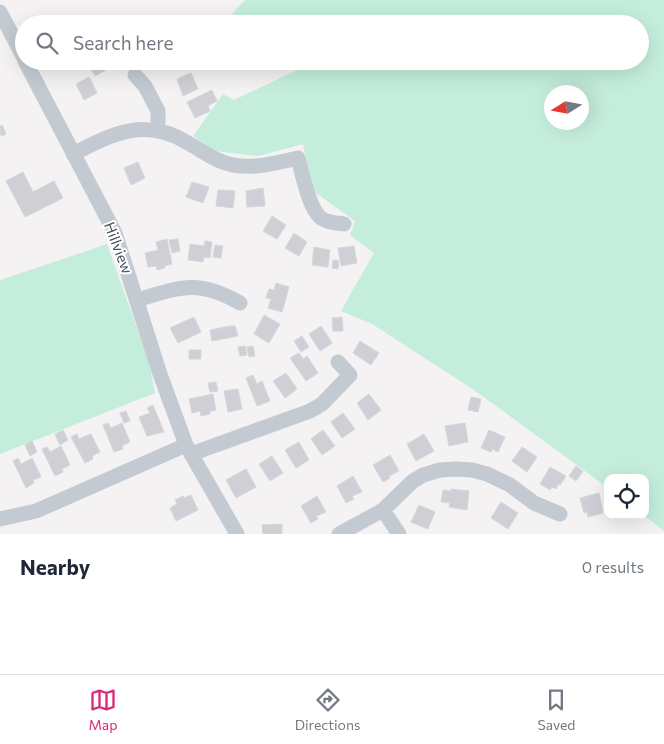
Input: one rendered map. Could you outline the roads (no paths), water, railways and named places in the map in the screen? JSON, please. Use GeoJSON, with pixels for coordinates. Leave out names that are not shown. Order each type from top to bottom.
{"type":"FeatureCollection","features":[{"type":"Feature","properties":{"kind":"street","name":"Hillview"},"geometry":{"type":"LineString","coordinates":[[0,12],[15,42]]}},
{"type":"Feature","properties":{"kind":"street","name":"Hillview"},"geometry":{"type":"LineString","coordinates":[[29,70],[115,233],[160,374],[188,449],[233,528]]}},
{"type":"Feature","properties":{"kind":"street"},"geometry":{"type":"LineString","coordinates":[[135,75],[144,86],[158,111],[158,130]]}},
{"type":"Feature","properties":{"kind":"street"},"geometry":{"type":"LineString","coordinates":[[73,154],[116,133],[133,130],[158,130],[174,135],[214,158],[232,165],[251,166],[298,158],[313,206],[319,216],[330,222],[344,224]]}},
{"type":"Feature","properties":{"kind":"street"},"geometry":{"type":"LineString","coordinates":[[137,300],[188,286],[222,293],[242,305]]}},
{"type":"Feature","properties":{"kind":"street"},"geometry":{"type":"LineString","coordinates":[[0,519],[36,511],[188,449],[294,418],[322,404],[350,375],[338,362]]}},
{"type":"Feature","properties":{"kind":"street"},"geometry":{"type":"LineString","coordinates":[[339,534],[383,510],[413,481],[440,470],[472,470],[486,474],[510,485],[534,503],[560,514]]}},
{"type":"Feature","properties":{"kind":"street"},"geometry":{"type":"LineString","coordinates":[[383,510],[399,534]]}},
{"type":"Feature","properties":{"kind":"street"},"geometry":{"type":"LineString","coordinates":[[0,528],[0,534]]}}]}
